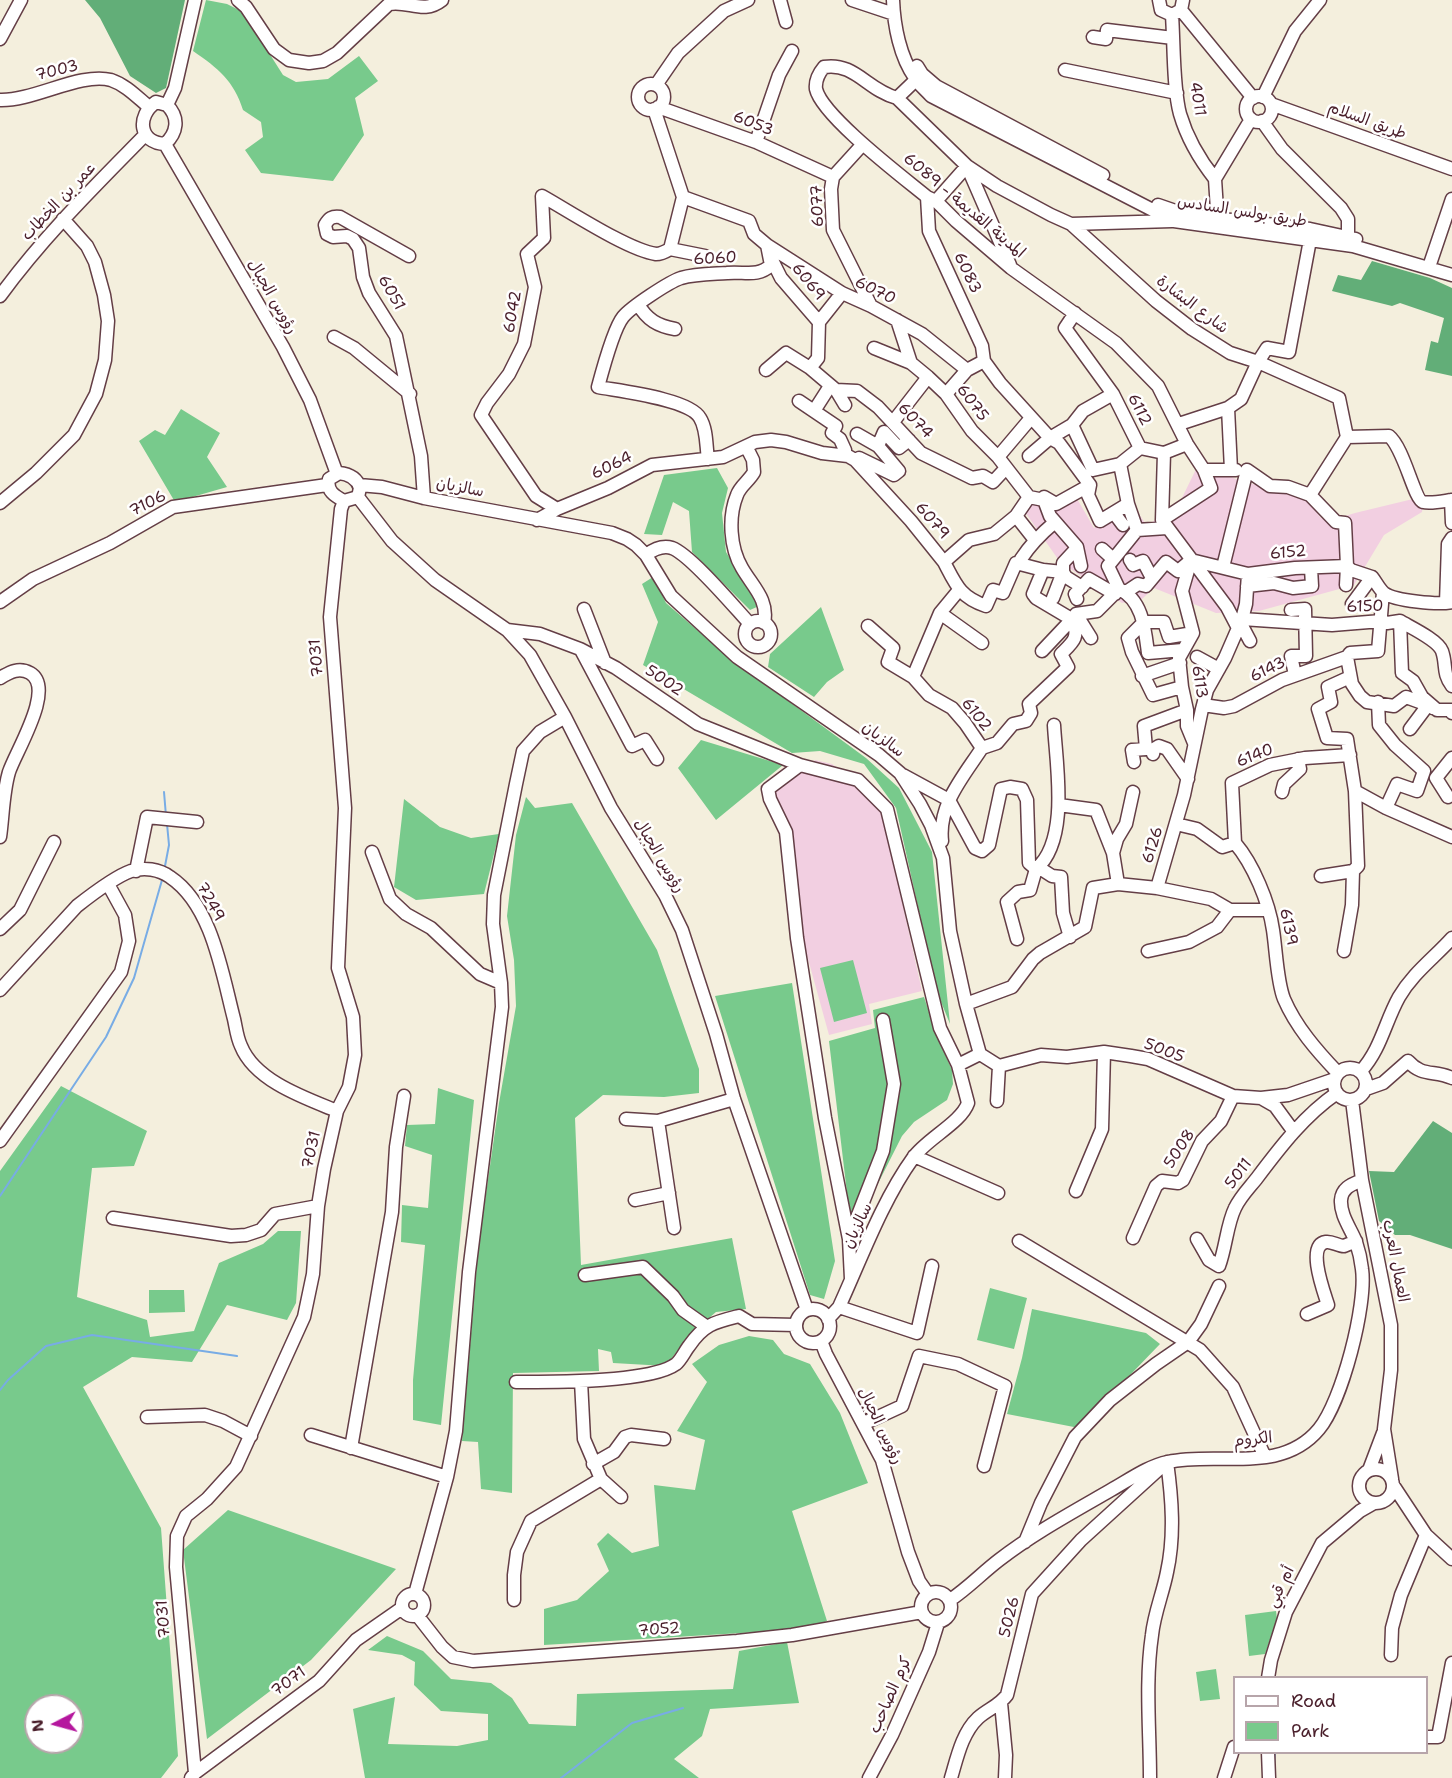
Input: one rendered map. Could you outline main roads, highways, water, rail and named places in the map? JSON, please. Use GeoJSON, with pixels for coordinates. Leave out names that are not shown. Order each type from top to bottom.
{"type":"FeatureCollection","features":[{"type":"Feature","properties":{"kind":"waterway"},"geometry":{"type":"LineString","coordinates":[[164,792],[166,816]]}},
{"type":"Feature","properties":{"kind":"waterway"},"geometry":{"type":"LineString","coordinates":[[165,866],[169,845],[167,824]]}},
{"type":"Feature","properties":{"kind":"waterway"},"geometry":{"type":"LineString","coordinates":[[0,1196],[106,1037],[134,978],[162,880]]}},
{"type":"Feature","properties":{"kind":"waterway"},"geometry":{"type":"LineString","coordinates":[[0,1390],[46,1346],[92,1335],[237,1356]]}},
{"type":"Feature","properties":{"kind":"waterway"},"geometry":{"type":"LineString","coordinates":[[561,1778],[632,1723],[683,1708]]}},
{"type":"Feature","properties":{"kind":"waterway"},"geometry":{"type":"LineString","coordinates":[[1274,1765],[1275,1754]]}}]}
